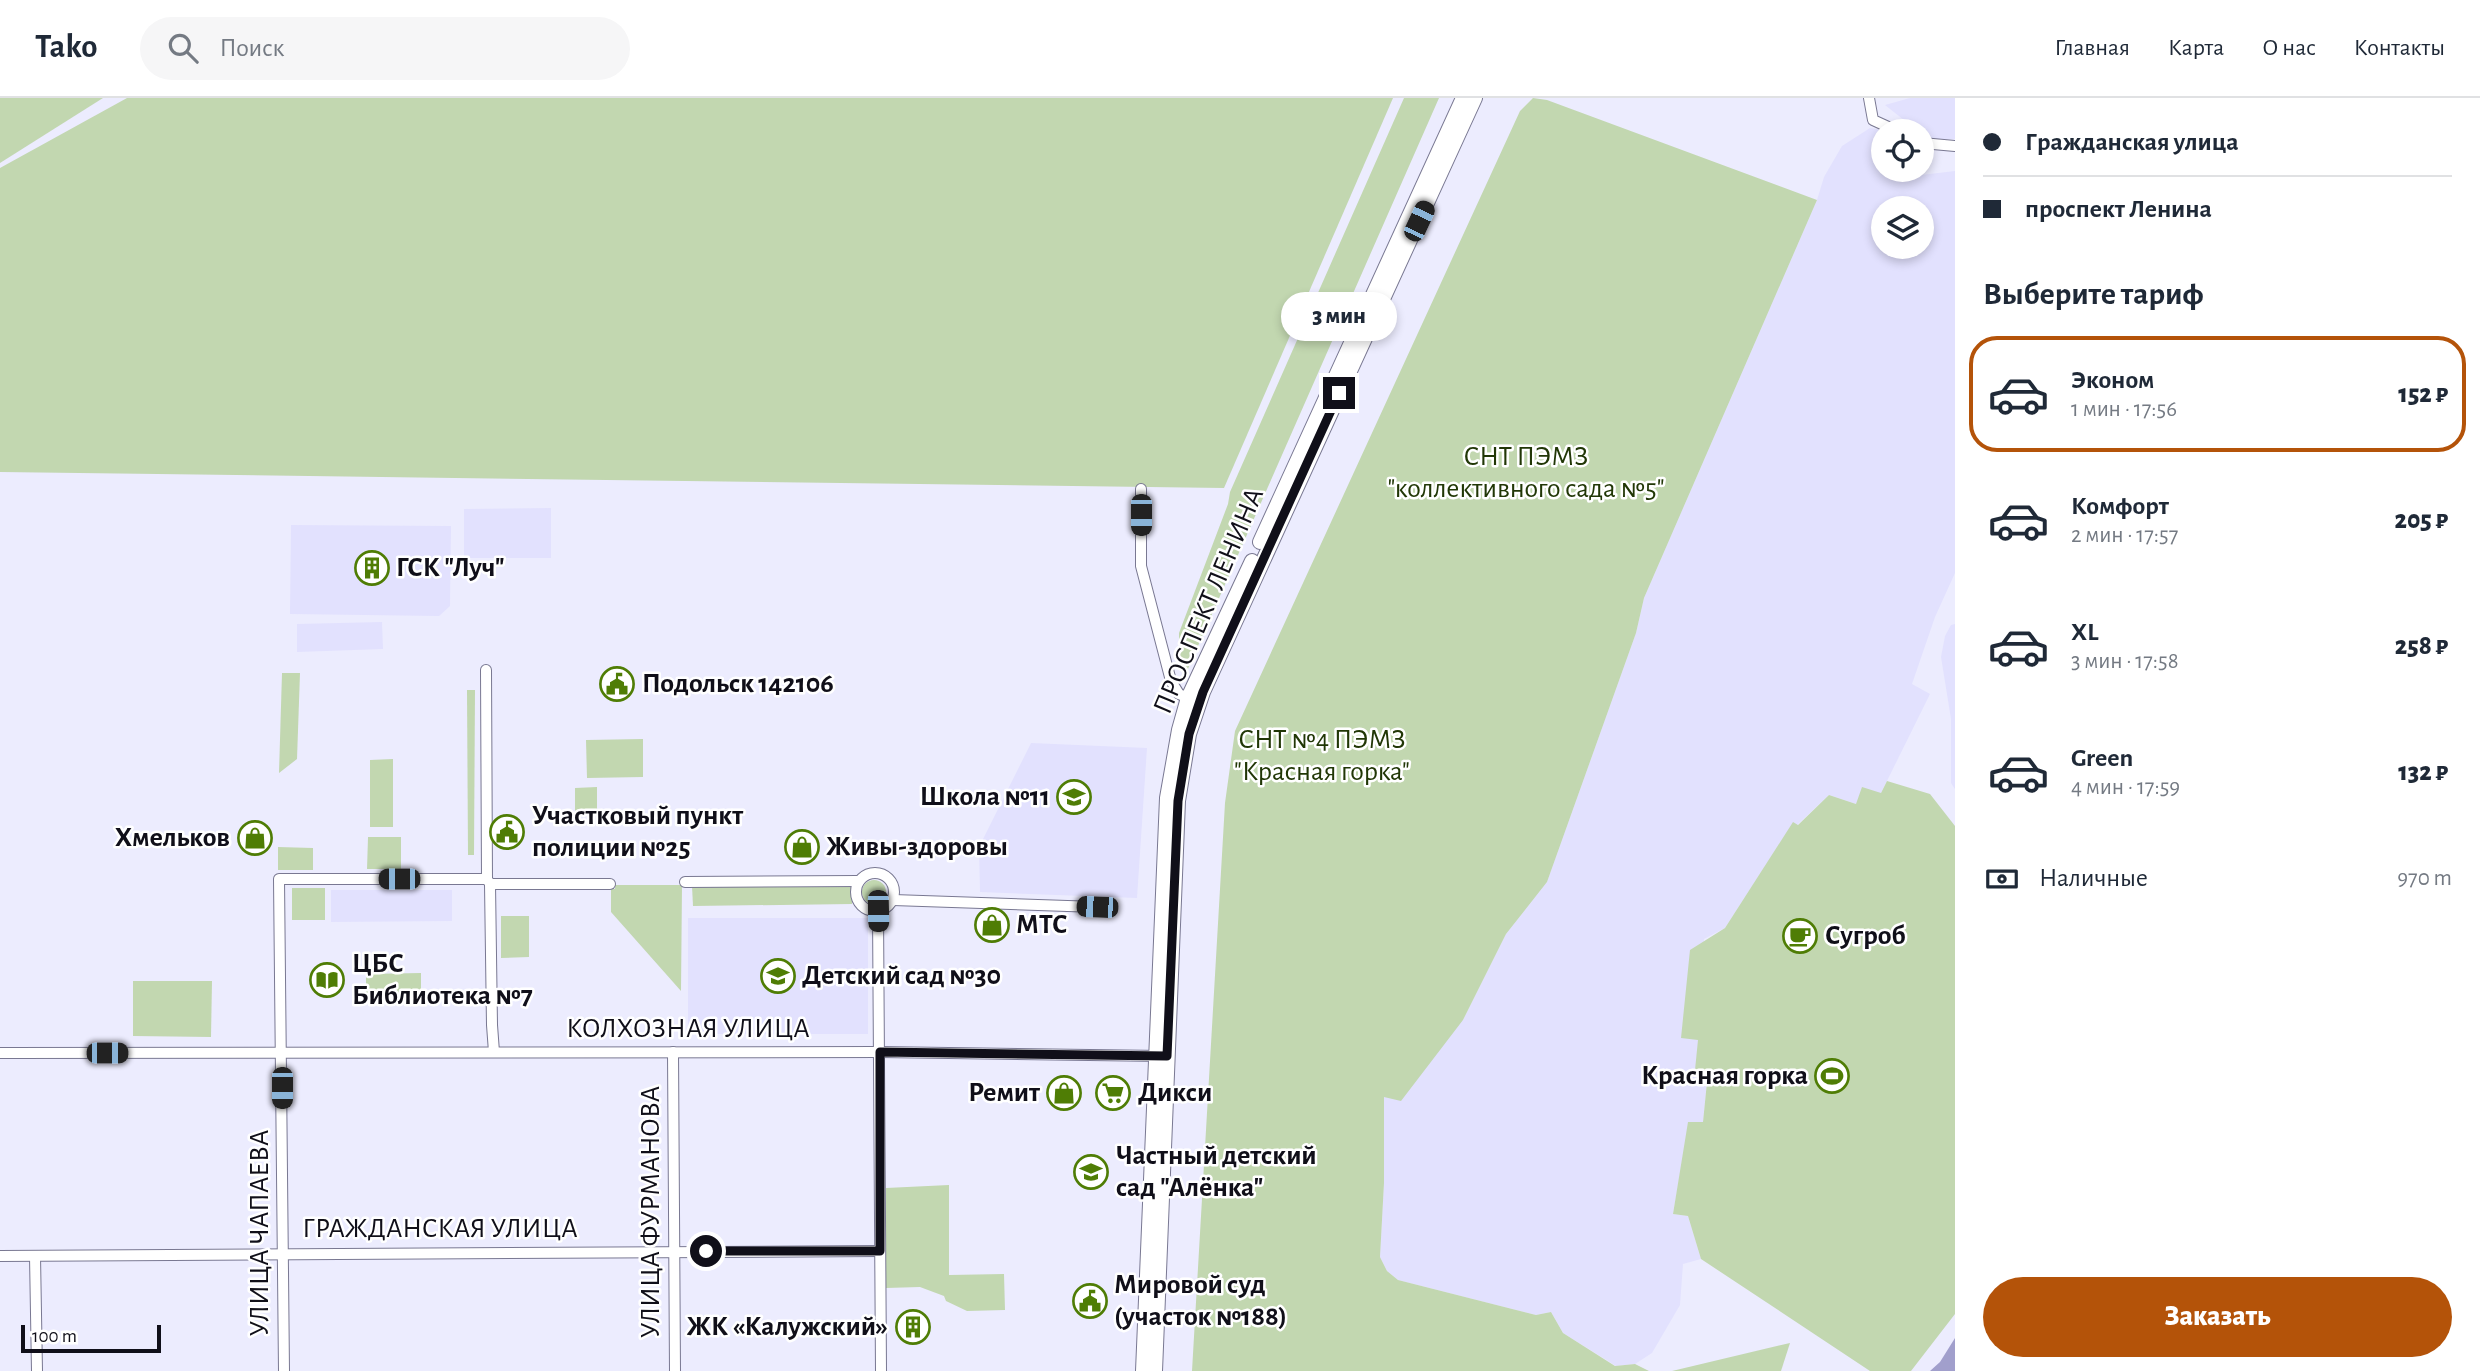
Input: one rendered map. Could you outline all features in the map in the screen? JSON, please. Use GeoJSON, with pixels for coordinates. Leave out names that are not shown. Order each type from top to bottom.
{"type":"FeatureCollection","features":[{"type":"Feature","properties":{"kind":"main road","name":"ПРОСПЕКТ ЛЕНИНА"},"geometry":{"type":"LineString","coordinates":[[1155,1371],[1167,798],[1179,730],[1188,698],[1463,98]]}},
{"type":"Feature","properties":{"kind":"main road","name":"ПРОСПЕКТ ЛЕНИНА"},"geometry":{"type":"LineString","coordinates":[[1143,1371],[1178,801],[1189,734],[1203,692],[1475,98]]}},
{"type":"Feature","properties":{"kind":"street"},"geometry":{"type":"LineString","coordinates":[[1869,98],[1872,119]]}},
{"type":"Feature","properties":{"kind":"street"},"geometry":{"type":"LineString","coordinates":[[1934,144],[1955,146]]}},
{"type":"Feature","properties":{"kind":"street"},"geometry":{"type":"LineString","coordinates":[[1141,489],[1141,566],[1171,681],[1179,694],[1188,698]]}},
{"type":"Feature","properties":{"kind":"street"},"geometry":{"type":"LineString","coordinates":[[486,670],[488,881],[494,1052]]}},
{"type":"Feature","properties":{"kind":"street"},"geometry":{"type":"LineString","coordinates":[[685,882],[859,881],[875,873],[887,877],[894,887],[893,900],[878,911],[860,905],[856,893],[859,881]]}},
{"type":"Feature","properties":{"kind":"street","name":"УЛИЦА ЧАПАЕВА"},"geometry":{"type":"LineString","coordinates":[[284,1371],[279,879],[488,881]]}},
{"type":"Feature","properties":{"kind":"street"},"geometry":{"type":"LineString","coordinates":[[488,881],[610,884]]}},
{"type":"Feature","properties":{"kind":"street"},"geometry":{"type":"LineString","coordinates":[[893,900],[1097,907]]}},
{"type":"Feature","properties":{"kind":"street"},"geometry":{"type":"LineString","coordinates":[[878,911],[881,1371]]}},
{"type":"Feature","properties":{"kind":"street","name":"УЛИЦА ФУРМАНОВА"},"geometry":{"type":"LineString","coordinates":[[673,1052],[675,1371]]}},
{"type":"Feature","properties":{"kind":"street","name":"КОЛХОЗНАЯ УЛИЦА"},"geometry":{"type":"LineString","coordinates":[[0,1053],[880,1052],[1161,1056]]}},
{"type":"Feature","properties":{"kind":"street","name":"ГРАЖДАНСКАЯ УЛИЦА"},"geometry":{"type":"LineString","coordinates":[[0,1256],[880,1251]]}},
{"type":"Feature","properties":{"kind":"street"},"geometry":{"type":"LineString","coordinates":[[35,1256],[37,1371]]}},
{"type":"Feature","properties":{"kind":"shaded area"},"geometry":{"type":"Polygon","coordinates":[[[1910,98],[1955,98],[1955,139],[1934,140],[1934,119],[1903,119],[1885,105],[1910,98]]]}},
{"type":"Feature","properties":{"kind":"shaded area"},"geometry":{"type":"Polygon","coordinates":[[[1870,128],[1871,182],[1934,182],[1934,174],[1955,171],[1955,573],[1935,617],[1912,684],[1930,694],[1881,793],[1856,804],[1829,795],[1797,825],[1793,823],[1725,928],[1704,939],[1698,1040],[1708,1072],[1703,1122],[1689,1122],[1673,1214],[1688,1216],[1701,1259],[1683,1264],[1680,1305],[1652,1353],[1635,1364],[1616,1366],[1563,1333],[1551,1312],[1536,1315],[1398,1280],[1387,1271],[1380,1257],[1384,1183],[1384,1096],[1463,1020],[1506,934],[1547,882],[1636,633],[1644,598],[1817,200],[1824,177],[1842,146],[1870,128]]]}},
{"type":"Feature","properties":{"kind":"shaded area"},"geometry":{"type":"Polygon","coordinates":[[[551,508],[551,558],[464,558],[464,509],[551,508]]]}},
{"type":"Feature","properties":{"kind":"shaded area"},"geometry":{"type":"Polygon","coordinates":[[[291,525],[451,526],[450,606],[439,616],[290,614],[291,525]]]}},
{"type":"Feature","properties":{"kind":"shaded area"},"geometry":{"type":"Polygon","coordinates":[[[382,622],[383,649],[297,652],[297,624],[382,622]]]}},
{"type":"Feature","properties":{"kind":"shaded area"},"geometry":{"type":"Polygon","coordinates":[[[1955,624],[1955,789],[1951,783],[1951,719],[1941,657],[1945,636],[1951,625],[1955,624]]]}},
{"type":"Feature","properties":{"kind":"shaded area","name":"Школа №11"},"geometry":{"type":"Polygon","coordinates":[[[1031,743],[1147,748],[1137,898],[980,892],[979,847],[1031,743]]]}},
{"type":"Feature","properties":{"kind":"shaded area"},"geometry":{"type":"Polygon","coordinates":[[[331,890],[452,890],[452,921],[331,922],[331,890]]]}},
{"type":"Feature","properties":{"kind":"shaded area","name":"Детский сад №30"},"geometry":{"type":"Polygon","coordinates":[[[688,918],[868,918],[868,1034],[688,1034],[688,918]]]}},
{"type":"Feature","properties":{"kind":"shaded area"},"geometry":{"type":"Polygon","coordinates":[[[1955,1338],[1955,1371],[1930,1371],[1940,1362],[1955,1338]]]}},
{"type":"Feature","properties":{"kind":"green space"},"geometry":{"type":"Polygon","coordinates":[[[0,98],[103,98],[0,163],[0,98]]]}},
{"type":"Feature","properties":{"kind":"green space"},"geometry":{"type":"Polygon","coordinates":[[[127,98],[1393,98],[1224,488],[0,472],[0,168],[127,98]]]}},
{"type":"Feature","properties":{"kind":"green space"},"geometry":{"type":"Polygon","coordinates":[[[1404,98],[1439,98],[1187,671],[1179,662],[1179,633],[1228,504],[1230,492],[1404,98]]]}},
{"type":"Feature","properties":{"kind":"green space"},"geometry":{"type":"Polygon","coordinates":[[[1533,98],[1547,100],[1817,200],[1644,598],[1636,633],[1547,882],[1506,934],[1463,1020],[1401,1101],[1384,1097],[1384,1183],[1380,1257],[1387,1271],[1398,1280],[1536,1315],[1551,1312],[1563,1333],[1615,1366],[1635,1364],[1649,1371],[1192,1371],[1225,803],[1235,731],[1520,111],[1533,98]]]}},
{"type":"Feature","properties":{"kind":"green space"},"geometry":{"type":"Polygon","coordinates":[[[282,673],[300,673],[297,759],[279,773],[282,673]]]}},
{"type":"Feature","properties":{"kind":"green space"},"geometry":{"type":"Polygon","coordinates":[[[467,690],[475,690],[474,855],[468,855],[467,690]]]}},
{"type":"Feature","properties":{"kind":"green space"},"geometry":{"type":"Polygon","coordinates":[[[643,739],[643,777],[587,778],[586,740],[643,739]]]}},
{"type":"Feature","properties":{"kind":"green space"},"geometry":{"type":"Polygon","coordinates":[[[393,759],[393,827],[370,827],[370,760],[393,759]]]}},
{"type":"Feature","properties":{"kind":"green space","name":"Красная горка"},"geometry":{"type":"Polygon","coordinates":[[[1887,781],[1930,794],[1955,826],[1955,1314],[1911,1371],[1870,1371],[1701,1259],[1688,1216],[1673,1214],[1688,1122],[1703,1122],[1708,1072],[1695,1070],[1698,1040],[1681,1038],[1690,950],[1725,928],[1793,822],[1798,825],[1829,795],[1856,804],[1862,787],[1881,793],[1887,781]]]}},
{"type":"Feature","properties":{"kind":"green space"},"geometry":{"type":"Polygon","coordinates":[[[597,787],[597,816],[575,816],[575,788],[597,787]]]}},
{"type":"Feature","properties":{"kind":"green space"},"geometry":{"type":"Polygon","coordinates":[[[368,837],[401,837],[401,869],[367,869],[368,837]]]}},
{"type":"Feature","properties":{"kind":"green space"},"geometry":{"type":"Polygon","coordinates":[[[278,847],[313,848],[313,870],[278,870],[278,847]]]}},
{"type":"Feature","properties":{"kind":"green space"},"geometry":{"type":"Polygon","coordinates":[[[874,880],[885,887],[886,892],[879,903],[874,904],[863,897],[862,892],[869,881],[874,880]]]}},
{"type":"Feature","properties":{"kind":"green space"},"geometry":{"type":"Polygon","coordinates":[[[615,885],[682,885],[681,991],[611,912],[611,889],[615,889],[615,885]]]}},
{"type":"Feature","properties":{"kind":"green space"},"geometry":{"type":"Polygon","coordinates":[[[852,885],[852,904],[693,906],[692,886],[852,885]]]}},
{"type":"Feature","properties":{"kind":"green space"},"geometry":{"type":"Polygon","coordinates":[[[292,888],[325,888],[325,920],[292,920],[292,888]]]}},
{"type":"Feature","properties":{"kind":"green space"},"geometry":{"type":"Polygon","coordinates":[[[501,916],[529,916],[529,957],[501,958],[501,916]]]}},
{"type":"Feature","properties":{"kind":"green space"},"geometry":{"type":"Polygon","coordinates":[[[421,973],[421,998],[366,998],[366,974],[421,973]]]}},
{"type":"Feature","properties":{"kind":"green space"},"geometry":{"type":"Polygon","coordinates":[[[133,981],[212,981],[211,1037],[133,1036],[133,981]]]}},
{"type":"Feature","properties":{"kind":"green space"},"geometry":{"type":"Polygon","coordinates":[[[949,1185],[949,1275],[1004,1274],[1005,1310],[967,1311],[946,1301],[944,1296],[920,1287],[886,1288],[886,1188],[949,1185]]]}},
{"type":"Feature","properties":{"kind":"green space"},"geometry":{"type":"Polygon","coordinates":[[[1790,1343],[1781,1371],[1672,1371],[1790,1343]]]}},
{"type":"Feature","properties":{"kind":"place","name":"ГСК \"Луч\""},"geometry":{"type":"Point","coordinates":[372,568]}},
{"type":"Feature","properties":{"kind":"place","name":"Подольск 142106"},"geometry":{"type":"Point","coordinates":[617,684]}},
{"type":"Feature","properties":{"kind":"place","name":"Школа №11"},"geometry":{"type":"Point","coordinates":[1074,797]}},
{"type":"Feature","properties":{"kind":"place","name":"Участковый пункт полиции №25"},"geometry":{"type":"Point","coordinates":[507,832]}},
{"type":"Feature","properties":{"kind":"place","name":"Хмельков"},"geometry":{"type":"Point","coordinates":[255,838]}},
{"type":"Feature","properties":{"kind":"place","name":"Живы-здоровы"},"geometry":{"type":"Point","coordinates":[802,847]}},
{"type":"Feature","properties":{"kind":"place","name":"МТС"},"geometry":{"type":"Point","coordinates":[992,925]}},
{"type":"Feature","properties":{"kind":"place","name":"Сугроб"},"geometry":{"type":"Point","coordinates":[1800,936]}},
{"type":"Feature","properties":{"kind":"place","name":"Детский сад №30"},"geometry":{"type":"Point","coordinates":[778,976]}},
{"type":"Feature","properties":{"kind":"place","name":"ЦБС Библиотека №7"},"geometry":{"type":"Point","coordinates":[327,980]}},
{"type":"Feature","properties":{"kind":"place","name":"Красная горка"},"geometry":{"type":"Point","coordinates":[1832,1076]}},
{"type":"Feature","properties":{"kind":"place","name":"Ремит"},"geometry":{"type":"Point","coordinates":[1064,1093]}},
{"type":"Feature","properties":{"kind":"place","name":"Дикси"},"geometry":{"type":"Point","coordinates":[1113,1093]}},
{"type":"Feature","properties":{"kind":"place","name":"Частный детский сад \"Алёнка\""},"geometry":{"type":"Point","coordinates":[1091,1172]}},
{"type":"Feature","properties":{"kind":"place","name":"Мировой суд (участок №188)"},"geometry":{"type":"Point","coordinates":[1090,1301]}},
{"type":"Feature","properties":{"kind":"place","name":"ЖК «Калужский»"},"geometry":{"type":"Point","coordinates":[913,1327]}},
{"type":"Feature","properties":{"kind":"route"},"geometry":{"type":"LineString","coordinates":[[706,1251],[880,1251],[880,1052],[1167,1056],[1178,801],[1189,734],[1203,692],[1339,393]]}},
{"type":"Feature","properties":{"kind":"park label","name":"СНТ ПЭМЗ \"коллективного сада №5\""},"geometry":{"type":"Point","coordinates":[1526,473]}},
{"type":"Feature","properties":{"kind":"park label","name":"СНТ №4 ПЭМЗ \"Красная горка\""},"geometry":{"type":"Point","coordinates":[1322,756]}}]}
